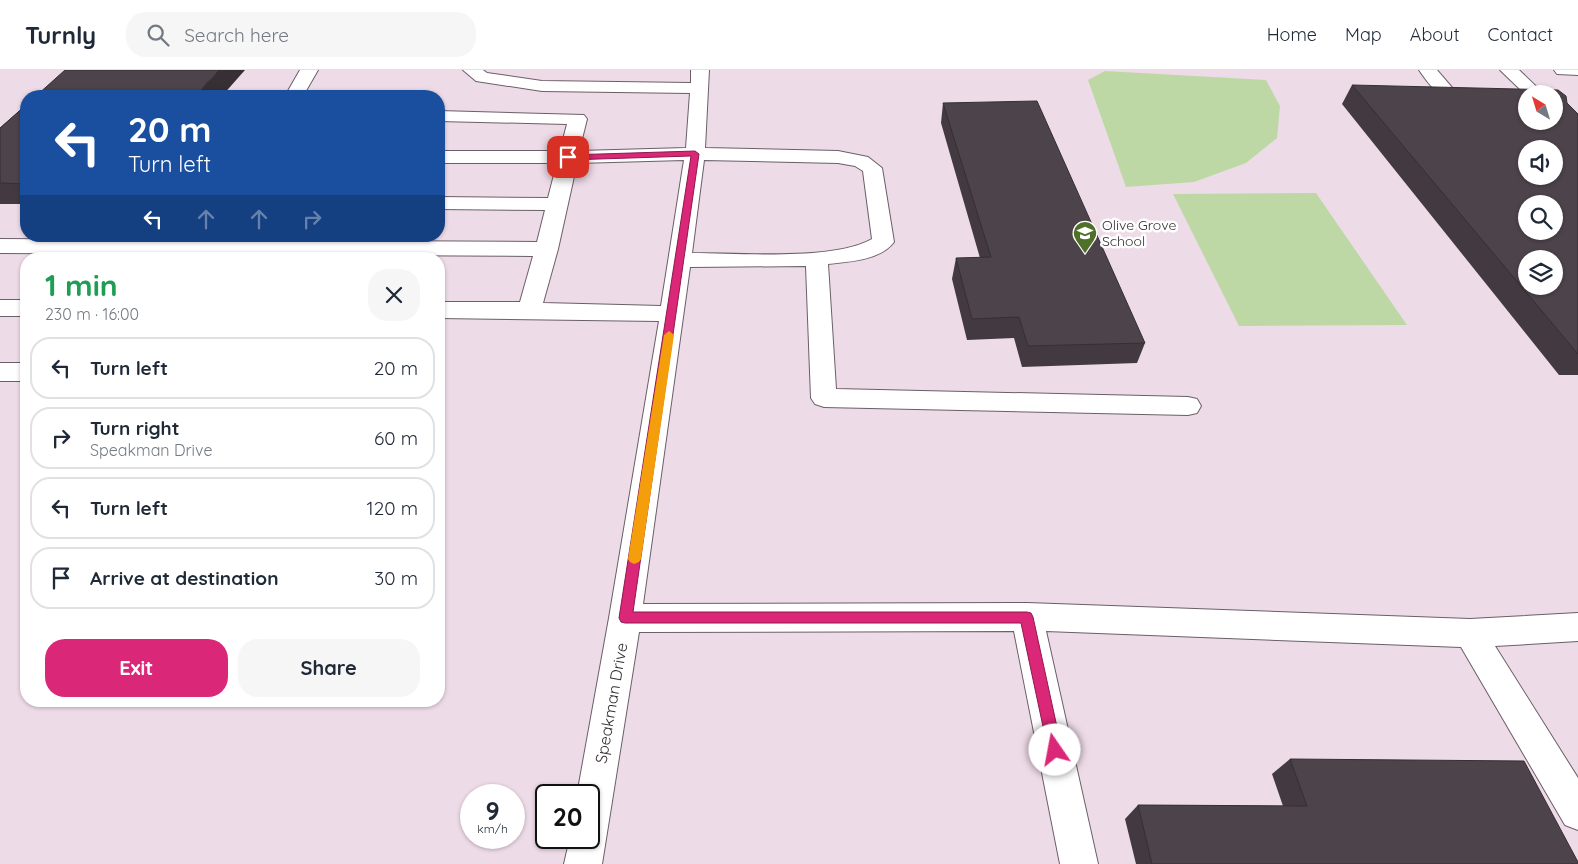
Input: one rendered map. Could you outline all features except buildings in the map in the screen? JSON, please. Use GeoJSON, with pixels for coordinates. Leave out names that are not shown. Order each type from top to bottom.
{"type":"FeatureCollection","features":[{"type":"Feature","properties":{"kind":"street"},"geometry":{"type":"LineString","coordinates":[[297,90],[309,70]]}},
{"type":"Feature","properties":{"kind":"street"},"geometry":{"type":"LineString","coordinates":[[472,70],[482,77],[542,86],[699,79]]}},
{"type":"Feature","properties":{"kind":"street"},"geometry":{"type":"LineString","coordinates":[[1428,70],[1446,91]]}},
{"type":"Feature","properties":{"kind":"street"},"geometry":{"type":"LineString","coordinates":[[1509,70],[1525,85]]}},
{"type":"Feature","properties":{"kind":"street"},"geometry":{"type":"LineString","coordinates":[[1564,70],[1578,70]]}},
{"type":"Feature","properties":{"kind":"street","name":"Speakman Drive"},"geometry":{"type":"LineString","coordinates":[[597,784],[625,618],[680,260],[695,154],[699,79]]}},
{"type":"Feature","properties":{"kind":"street"},"geometry":{"type":"LineString","coordinates":[[445,116],[578,119],[556,204],[547,249],[529,310]]}},
{"type":"Feature","properties":{"kind":"street"},"geometry":{"type":"LineString","coordinates":[[445,157],[695,154],[838,157],[866,162],[872,168],[883,242],[879,246],[858,254],[817,258],[680,260]]}},
{"type":"Feature","properties":{"kind":"street"},"geometry":{"type":"LineString","coordinates":[[445,203],[556,204]]}},
{"type":"Feature","properties":{"kind":"street"},"geometry":{"type":"LineString","coordinates":[[0,246],[547,249]]}},
{"type":"Feature","properties":{"kind":"street"},"geometry":{"type":"LineString","coordinates":[[817,258],[824,398],[1188,406]]}},
{"type":"Feature","properties":{"kind":"street"},"geometry":{"type":"LineString","coordinates":[[0,308],[20,308]]}},
{"type":"Feature","properties":{"kind":"street"},"geometry":{"type":"LineString","coordinates":[[445,310],[672,314]]}},
{"type":"Feature","properties":{"kind":"street"},"geometry":{"type":"LineString","coordinates":[[0,372],[20,372]]}},
{"type":"Feature","properties":{"kind":"street"},"geometry":{"type":"LineString","coordinates":[[625,618],[1027,617],[1470,633],[1578,626]]}},
{"type":"Feature","properties":{"kind":"street"},"geometry":{"type":"LineString","coordinates":[[1027,617],[1079,864]]}},
{"type":"Feature","properties":{"kind":"street"},"geometry":{"type":"LineString","coordinates":[[1470,633],[1578,812]]}},
{"type":"Feature","properties":{"kind":"street"},"geometry":{"type":"LineString","coordinates":[[583,864],[586,849]]}},
{"type":"Feature","properties":{"kind":"shaded area"},"geometry":{"type":"Polygon","coordinates":[[[0,70],[1578,70],[1578,864],[0,864],[0,70]]]}},
{"type":"Feature","properties":{"kind":"green space"},"geometry":{"type":"Polygon","coordinates":[[[1105,71],[1266,80],[1280,106],[1277,138],[1246,163],[1194,182],[1126,187],[1088,80],[1105,71]]]}},
{"type":"Feature","properties":{"kind":"green space"},"geometry":{"type":"Polygon","coordinates":[[[1316,193],[1407,325],[1239,326],[1173,194],[1316,193]]]}},
{"type":"Feature","properties":{"kind":"slow traffic"},"geometry":{"type":"LineString","coordinates":[[634,559],[669,335]]}},
{"type":"Feature","properties":{"kind":"place","name":"Olive Grove School"},"geometry":{"type":"Point","coordinates":[1085,254]}},
{"type":"Feature","properties":{"kind":"route"},"geometry":{"type":"LineString","coordinates":[[568,157],[695,154],[625,618],[1027,617],[1055,750]]}}]}
